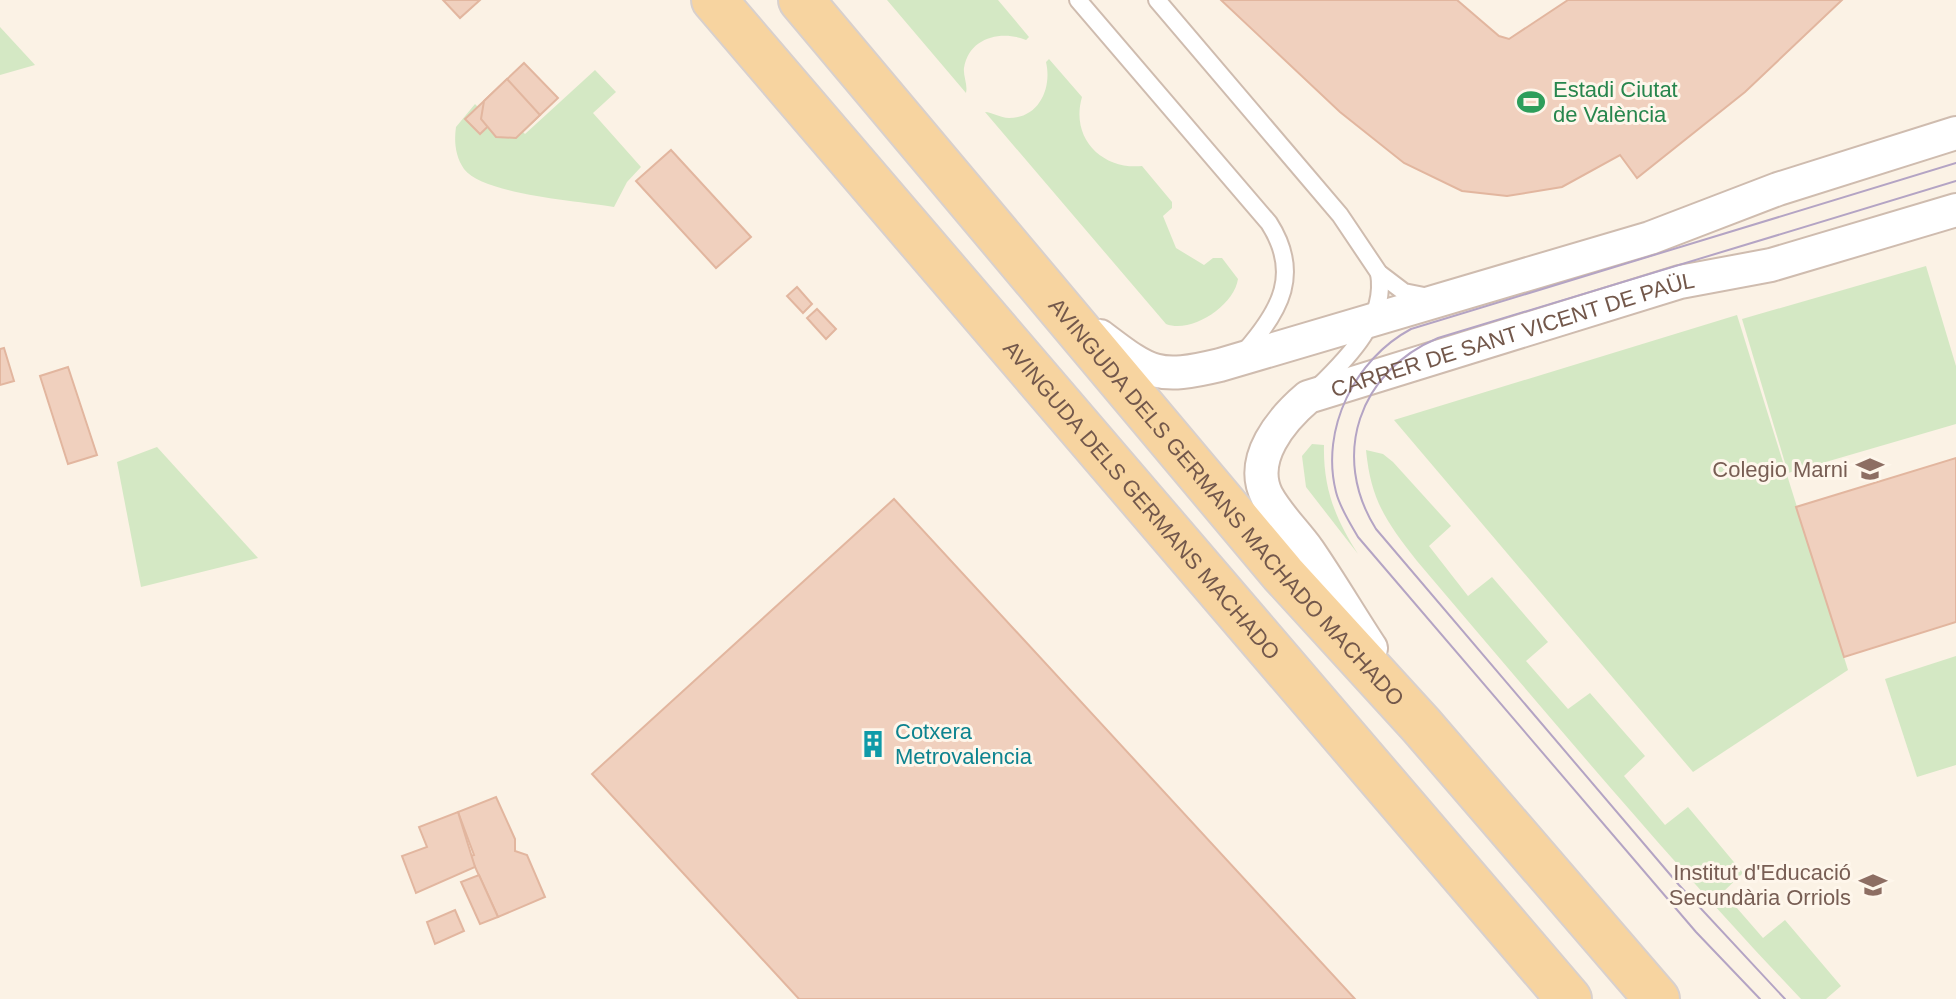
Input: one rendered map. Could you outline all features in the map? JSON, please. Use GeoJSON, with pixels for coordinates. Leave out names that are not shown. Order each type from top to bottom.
{"type":"FeatureCollection","features":[{"type":"Feature","properties":{"kind":"main road","name":"AVINGUDA DELS GERMANS MACHADO"},"geometry":{"type":"LineString","coordinates":[[714,0],[1569,999]]}},
{"type":"Feature","properties":{"kind":"main road","name":"AVINGUDA DELS GERMANS MACHADO MACHADO"},"geometry":{"type":"LineString","coordinates":[[801,0],[1283,574],[1421,725],[1657,999]]}},
{"type":"Feature","properties":{"kind":"street"},"geometry":{"type":"LineString","coordinates":[[1060,305],[1140,367],[1165,375],[1220,365],[1689,226],[1778,189],[1956,133]]}},
{"type":"Feature","properties":{"kind":"street","name":"CARRER DE SANT VICENT DE PAÜL"},"geometry":{"type":"LineString","coordinates":[[1421,725],[1307,548],[1265,493],[1261,475],[1267,447],[1285,416],[1308,397],[1680,282],[1771,265],[1956,210]]}},
{"type":"Feature","properties":{"kind":"lane"},"geometry":{"type":"LineString","coordinates":[[1078,0],[1259,211],[1281,241],[1287,262],[1286,280],[1270,317],[1245,351],[1220,365]]}},
{"type":"Feature","properties":{"kind":"lane"},"geometry":{"type":"LineString","coordinates":[[1157,0],[1340,215],[1379,273],[1404,292],[1450,297]]}},
{"type":"Feature","properties":{"kind":"lane"},"geometry":{"type":"LineString","coordinates":[[1308,397],[1348,355],[1373,320],[1381,288],[1379,273]]}},
{"type":"Feature","properties":{"kind":"green space"},"geometry":{"type":"Polygon","coordinates":[[[887,0],[998,0],[1029,37],[1026,40],[997,36],[972,49],[964,68],[966,93],[887,0]]]}},
{"type":"Feature","properties":{"kind":"green space"},"geometry":{"type":"Polygon","coordinates":[[[0,27],[35,65],[0,75],[0,27]]]}},
{"type":"Feature","properties":{"kind":"green space"},"geometry":{"type":"Polygon","coordinates":[[[1049,59],[1082,97],[1079,112],[1081,126],[1092,148],[1114,163],[1142,166],[1172,202],[1172,208],[1163,216],[1176,248],[1204,265],[1213,258],[1222,258],[1238,279],[1229,299],[1210,315],[1187,325],[1166,324],[985,112],[1009,118],[1029,113],[1045,91],[1046,62],[1049,59]]]}},
{"type":"Feature","properties":{"kind":"green space"},"geometry":{"type":"Polygon","coordinates":[[[595,70],[616,92],[593,113],[641,167],[627,182],[614,207],[511,191],[475,178],[464,169],[456,148],[456,127],[475,104],[478,107],[466,119],[479,134],[503,112],[525,134],[595,70]]]}},
{"type":"Feature","properties":{"kind":"green space"},"geometry":{"type":"Polygon","coordinates":[[[1926,266],[1956,366],[1956,424],[1788,473],[1742,319],[1926,266]]]}},
{"type":"Feature","properties":{"kind":"green space"},"geometry":{"type":"Polygon","coordinates":[[[1737,315],[1848,670],[1693,772],[1394,420],[1737,315]]]}},
{"type":"Feature","properties":{"kind":"green space"},"geometry":{"type":"Polygon","coordinates":[[[1312,444],[1324,445],[1332,502],[1358,554],[1306,487],[1302,456],[1312,444]]]}},
{"type":"Feature","properties":{"kind":"green space"},"geometry":{"type":"Polygon","coordinates":[[[157,447],[258,558],[141,587],[117,462],[157,447]]]}},
{"type":"Feature","properties":{"kind":"green space"},"geometry":{"type":"Polygon","coordinates":[[[1366,450],[1383,454],[1393,462],[1451,526],[1429,546],[1468,596],[1492,577],[1548,642],[1526,661],[1568,709],[1590,693],[1645,756],[1624,776],[1665,825],[1688,807],[1743,873],[1723,892],[1763,938],[1785,920],[1841,986],[1826,999],[1801,999],[1751,946],[1606,783],[1417,561],[1376,497],[1366,450]]]}},
{"type":"Feature","properties":{"kind":"green space"},"geometry":{"type":"Polygon","coordinates":[[[1956,656],[1956,765],[1917,777],[1885,679],[1956,656]]]}},
{"type":"Feature","properties":{"kind":"building"},"geometry":{"type":"Polygon","coordinates":[[[443,0],[480,0],[460,18],[443,0]]]}},
{"type":"Feature","properties":{"kind":"building","name":"Estadi Ciutat de València"},"geometry":{"type":"Polygon","coordinates":[[[1221,0],[1457,0],[1499,36],[1509,39],[1568,0],[1842,0],[1745,92],[1637,178],[1620,155],[1562,187],[1507,196],[1462,191],[1404,163],[1340,112],[1221,0]]]}},
{"type":"Feature","properties":{"kind":"building"},"geometry":{"type":"Polygon","coordinates":[[[524,63],[558,98],[522,132],[503,112],[480,134],[465,119],[524,63]]]}},
{"type":"Feature","properties":{"kind":"building"},"geometry":{"type":"Polygon","coordinates":[[[507,79],[540,115],[516,138],[496,137],[481,119],[484,101],[507,79]]]}},
{"type":"Feature","properties":{"kind":"building"},"geometry":{"type":"Polygon","coordinates":[[[671,150],[751,237],[716,268],[636,181],[671,150]]]}},
{"type":"Feature","properties":{"kind":"building"},"geometry":{"type":"Polygon","coordinates":[[[797,287],[812,304],[803,313],[787,296],[797,287]]]}},
{"type":"Feature","properties":{"kind":"building"},"geometry":{"type":"Polygon","coordinates":[[[817,309],[836,329],[826,339],[807,318],[817,309]]]}},
{"type":"Feature","properties":{"kind":"building"},"geometry":{"type":"Polygon","coordinates":[[[4,348],[14,381],[0,385],[0,349],[4,348]]]}},
{"type":"Feature","properties":{"kind":"building"},"geometry":{"type":"Polygon","coordinates":[[[68,367],[97,455],[68,464],[40,376],[68,367]]]}},
{"type":"Feature","properties":{"kind":"building"},"geometry":{"type":"Polygon","coordinates":[[[1956,458],[1956,622],[1844,657],[1796,507],[1956,458]]]}},
{"type":"Feature","properties":{"kind":"building","name":"Cotxera Metrovalencia"},"geometry":{"type":"Polygon","coordinates":[[[894,499],[1355,999],[799,999],[592,774],[894,499]]]}},
{"type":"Feature","properties":{"kind":"building"},"geometry":{"type":"Polygon","coordinates":[[[496,797],[515,839],[515,851],[527,855],[545,897],[498,917],[470,856],[474,855],[458,812],[496,797]]]}},
{"type":"Feature","properties":{"kind":"building"},"geometry":{"type":"Polygon","coordinates":[[[458,812],[475,867],[416,893],[402,856],[427,847],[419,827],[458,812]]]}},
{"type":"Feature","properties":{"kind":"building"},"geometry":{"type":"Polygon","coordinates":[[[479,875],[498,917],[480,924],[461,882],[479,875]]]}},
{"type":"Feature","properties":{"kind":"building"},"geometry":{"type":"Polygon","coordinates":[[[455,910],[464,931],[435,944],[427,922],[455,910]]]}},
{"type":"Feature","properties":{"kind":"tram line"},"geometry":{"type":"LineString","coordinates":[[1760,999],[1696,932],[1358,537],[1336,492],[1332,468],[1338,421],[1346,398],[1373,358],[1411,329],[1956,163]]}},
{"type":"Feature","properties":{"kind":"tram line"},"geometry":{"type":"LineString","coordinates":[[1785,999],[1679,885],[1376,529],[1362,501],[1355,473],[1355,445],[1360,418],[1372,394],[1389,372],[1411,353],[1438,338],[1956,181]]}},
{"type":"Feature","properties":{"kind":"place","name":"Estadi Ciutat de València"},"geometry":{"type":"Point","coordinates":[1531,102]}},
{"type":"Feature","properties":{"kind":"place","name":"Colegio Marni"},"geometry":{"type":"Point","coordinates":[1870,469]}},
{"type":"Feature","properties":{"kind":"place","name":"Cotxera Metrovalencia"},"geometry":{"type":"Point","coordinates":[873,744]}},
{"type":"Feature","properties":{"kind":"place","name":"Institut d'Educació Secundària Orriols"},"geometry":{"type":"Point","coordinates":[1873,885]}}]}
